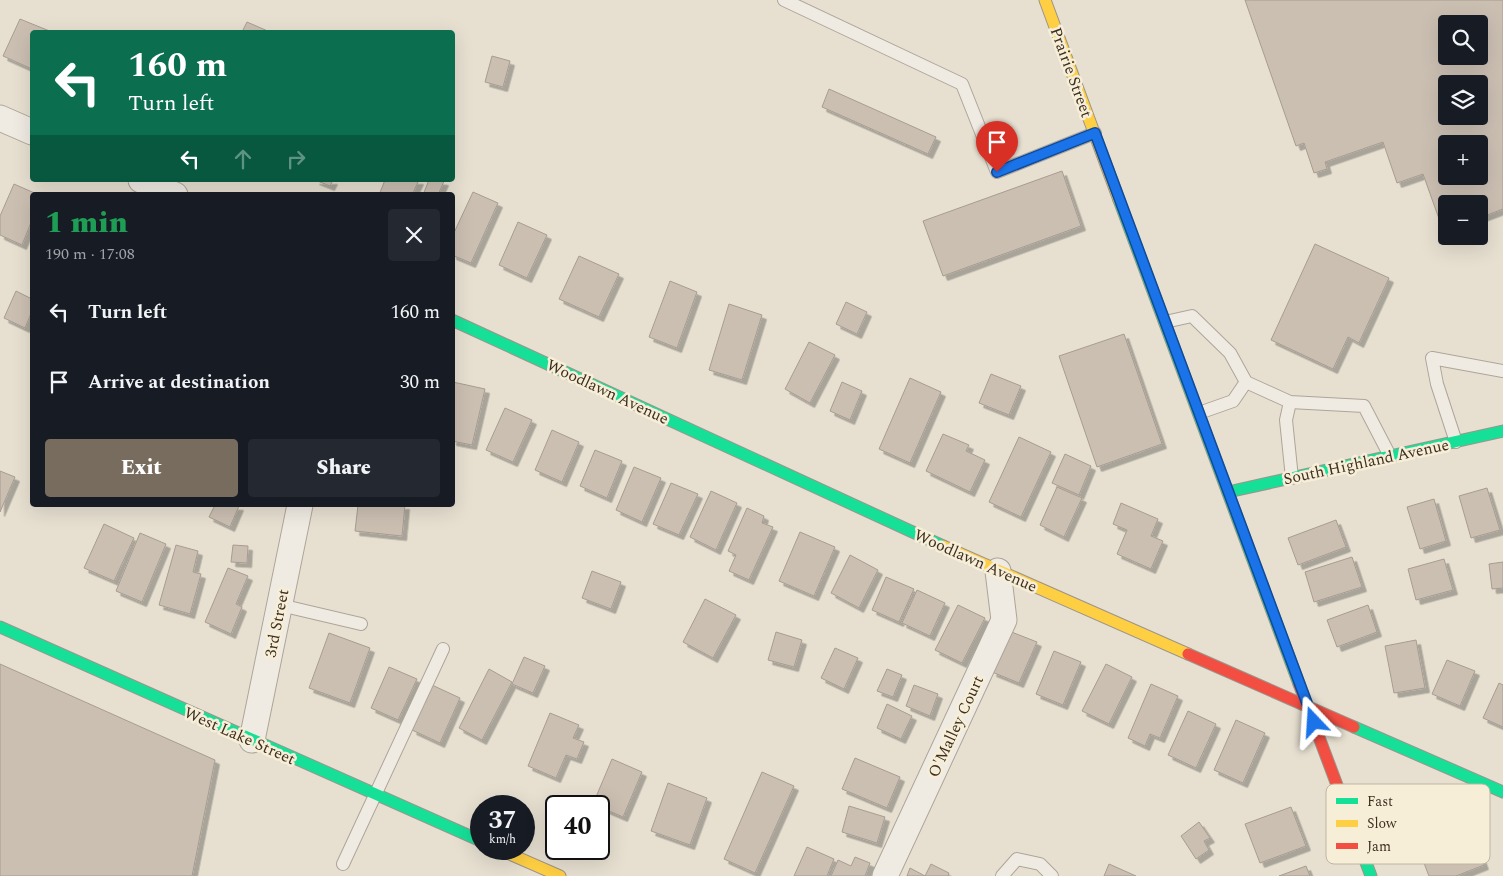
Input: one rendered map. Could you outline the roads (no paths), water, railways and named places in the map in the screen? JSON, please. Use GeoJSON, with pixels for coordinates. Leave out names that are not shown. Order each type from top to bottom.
{"type":"FeatureCollection","features":[{"type":"Feature","properties":{"kind":"street","name":"Prairie Street"},"geometry":{"type":"LineString","coordinates":[[1046,0],[1337,784]]}},
{"type":"Feature","properties":{"kind":"street"},"geometry":{"type":"LineString","coordinates":[[0,118],[30,131]]}},
{"type":"Feature","properties":{"kind":"street"},"geometry":{"type":"LineString","coordinates":[[146,182],[168,192]]}},
{"type":"Feature","properties":{"kind":"street","name":"Woodlawn Avenue"},"geometry":{"type":"LineString","coordinates":[[455,321],[998,571],[1485,784]]}},
{"type":"Feature","properties":{"kind":"street","name":"South Highland Avenue"},"geometry":{"type":"LineString","coordinates":[[1228,492],[1503,431]]}},
{"type":"Feature","properties":{"kind":"street","name":"3rd Street"},"geometry":{"type":"LineString","coordinates":[[252,740],[300,507]]}},
{"type":"Feature","properties":{"kind":"street","name":"O'Malley Court"},"geometry":{"type":"LineString","coordinates":[[885,876],[1004,620],[998,571]]}},
{"type":"Feature","properties":{"kind":"street","name":"West Lake Street"},"geometry":{"type":"LineString","coordinates":[[0,627],[470,836]]}},
{"type":"Feature","properties":{"kind":"street","name":"Woodlawn Avenue"},"geometry":{"type":"LineString","coordinates":[[1490,786],[1503,792]]}},
{"type":"Feature","properties":{"kind":"street"},"geometry":{"type":"LineString","coordinates":[[523,860],[560,876]]}},
{"type":"Feature","properties":{"kind":"street","name":"Prairie Street"},"geometry":{"type":"LineString","coordinates":[[1367,864],[1371,876]]}},
{"type":"Feature","properties":{"kind":"lane"},"geometry":{"type":"LineString","coordinates":[[784,0],[962,84],[997,172],[1095,133]]}},
{"type":"Feature","properties":{"kind":"lane"},"geometry":{"type":"LineString","coordinates":[[1165,322],[1192,316],[1230,353],[1246,382],[1290,402],[1364,406],[1390,456]]}},
{"type":"Feature","properties":{"kind":"lane"},"geometry":{"type":"LineString","coordinates":[[1456,442],[1437,384],[1432,358],[1503,371]]}},
{"type":"Feature","properties":{"kind":"lane"},"geometry":{"type":"LineString","coordinates":[[1199,413],[1233,400],[1246,382]]}},
{"type":"Feature","properties":{"kind":"lane"},"geometry":{"type":"LineString","coordinates":[[1290,402],[1286,420],[1292,478]]}},
{"type":"Feature","properties":{"kind":"lane"},"geometry":{"type":"LineString","coordinates":[[280,605],[361,624]]}},
{"type":"Feature","properties":{"kind":"lane"},"geometry":{"type":"LineString","coordinates":[[343,864],[443,649]]}},
{"type":"Feature","properties":{"kind":"lane"},"geometry":{"type":"LineString","coordinates":[[1002,876],[1017,860],[1040,864],[1052,876]]}}]}
